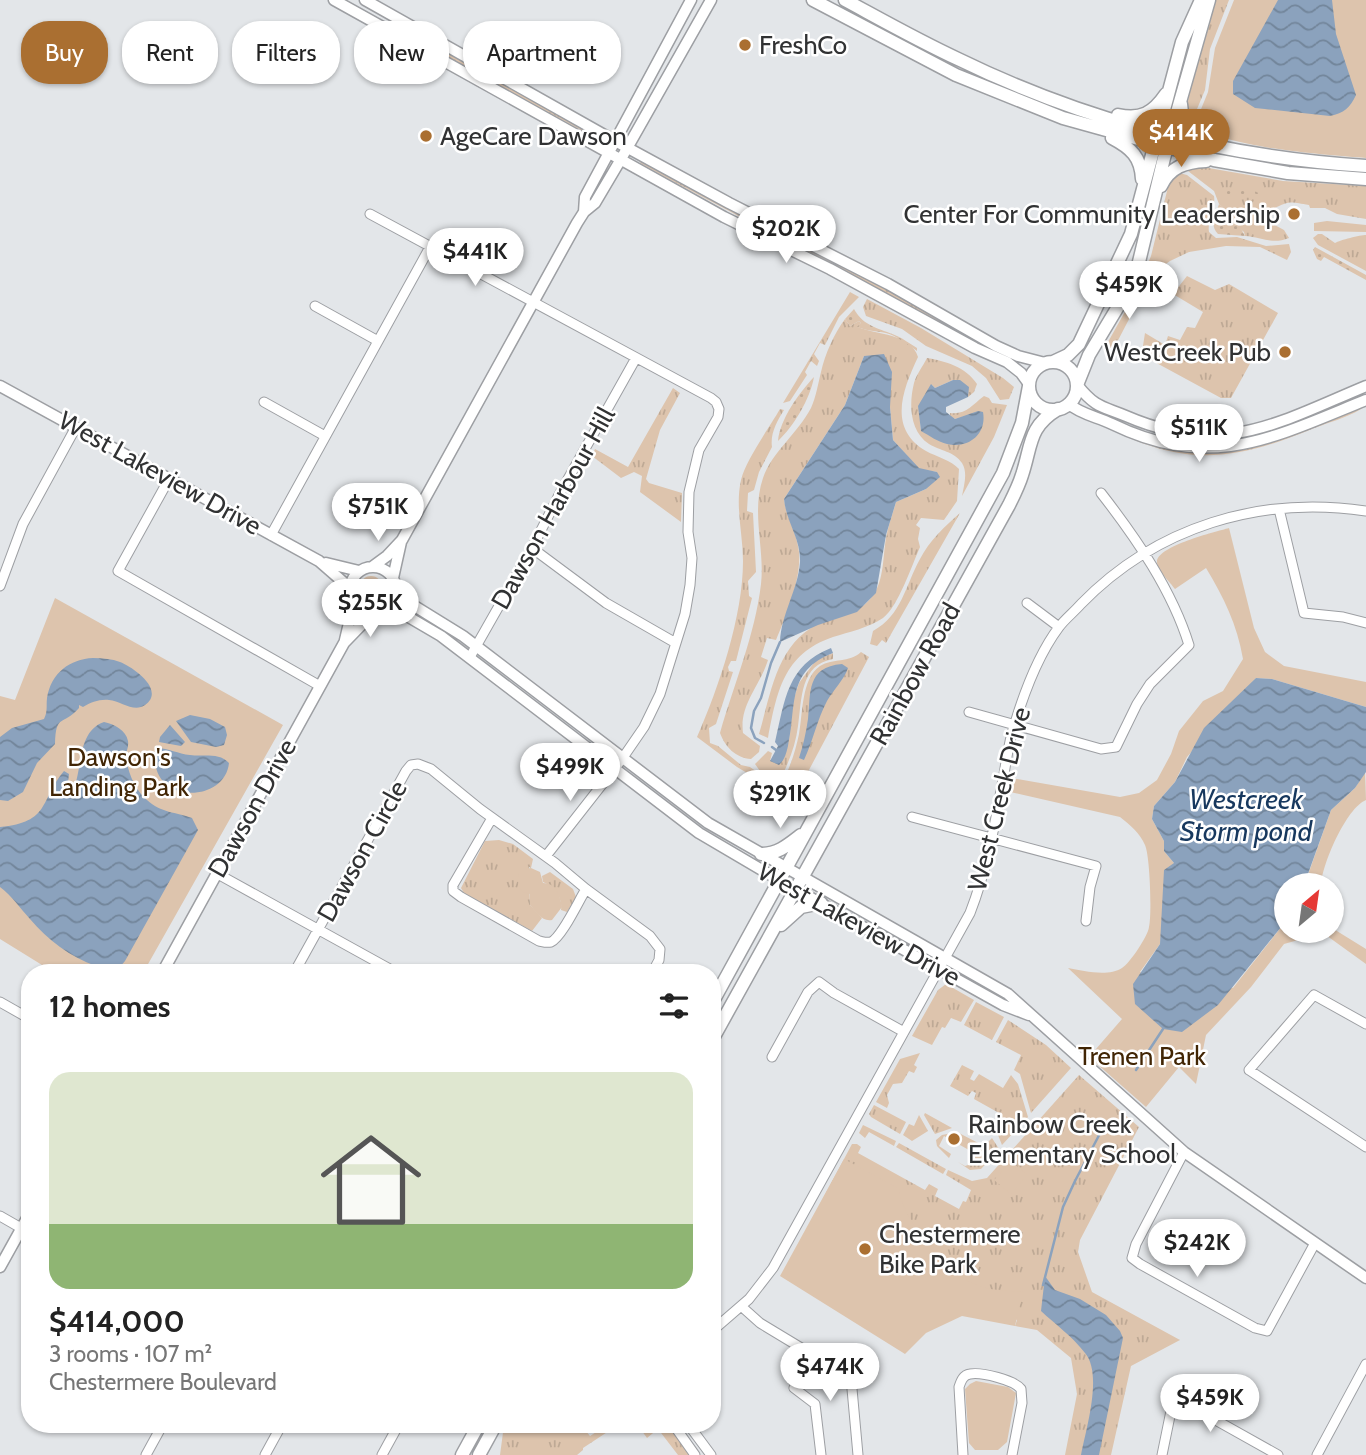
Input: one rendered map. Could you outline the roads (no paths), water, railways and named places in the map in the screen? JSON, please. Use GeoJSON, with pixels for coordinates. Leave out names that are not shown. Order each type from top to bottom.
{"type":"FeatureCollection","features":[{"type":"Feature","properties":{"kind":"main road"},"geometry":{"type":"LineString","coordinates":[[813,0],[956,75],[1127,146],[1140,162],[1142,188]]}},
{"type":"Feature","properties":{"kind":"main road"},"geometry":{"type":"LineString","coordinates":[[845,0],[960,60],[1066,104],[1214,160],[1287,173],[1366,179]]}},
{"type":"Feature","properties":{"kind":"main road"},"geometry":{"type":"LineString","coordinates":[[1201,0],[1182,42],[1171,88],[1163,141],[1149,220],[1135,275],[1089,355],[1078,386],[1063,407],[1046,408],[1036,402],[1029,385],[1034,372],[1072,352],[1082,338],[1127,244],[1142,188],[1163,141],[1181,99],[1209,0]]}},
{"type":"Feature","properties":{"kind":"main road"},"geometry":{"type":"LineString","coordinates":[[1066,104],[1139,117],[1154,109],[1171,88]]}},
{"type":"Feature","properties":{"kind":"main road"},"geometry":{"type":"LineString","coordinates":[[1181,99],[1182,114],[1187,125],[1207,140],[1234,151]]}},
{"type":"Feature","properties":{"kind":"main road"},"geometry":{"type":"LineString","coordinates":[[1063,118],[1163,141],[1281,159],[1366,166]]}},
{"type":"Feature","properties":{"kind":"main road"},"geometry":{"type":"LineString","coordinates":[[1149,220],[1163,182],[1170,172],[1178,166],[1195,161],[1214,160]]}},
{"type":"Feature","properties":{"kind":"main road"},"geometry":{"type":"LineString","coordinates":[[1049,362],[1066,365],[1072,370],[1078,386]]}},
{"type":"Feature","properties":{"kind":"main road","name":"Rainbow Road"},"geometry":{"type":"LineString","coordinates":[[721,986],[1003,473],[1022,423],[1029,385]]}},
{"type":"Feature","properties":{"kind":"main road","name":"Rainbow Road"},"geometry":{"type":"LineString","coordinates":[[766,940],[1009,505],[1022,475],[1034,430],[1042,420],[1063,407]]}},
{"type":"Feature","properties":{"kind":"main road"},"geometry":{"type":"LineString","coordinates":[[761,854],[771,854],[785,847],[807,830]]}},
{"type":"Feature","properties":{"kind":"main road"},"geometry":{"type":"LineString","coordinates":[[721,1023],[766,940],[801,907],[821,903]]}},
{"type":"Feature","properties":{"kind":"main road"},"geometry":{"type":"LineString","coordinates":[[462,1455],[474,1433]]}},
{"type":"Feature","properties":{"kind":"main road"},"geometry":{"type":"LineString","coordinates":[[479,1455],[491,1433]]}},
{"type":"Feature","properties":{"kind":"street"},"geometry":{"type":"LineString","coordinates":[[334,0],[724,217],[830,269],[975,348],[1007,362],[1021,373],[1029,385]]}},
{"type":"Feature","properties":{"kind":"street"},"geometry":{"type":"LineString","coordinates":[[365,0],[615,141],[888,284],[996,346],[1018,356],[1049,362]]}},
{"type":"Feature","properties":{"kind":"street"},"geometry":{"type":"LineString","coordinates":[[584,212],[585,197],[691,0]]}},
{"type":"Feature","properties":{"kind":"street"},"geometry":{"type":"LineString","coordinates":[[402,540],[393,578],[396,590],[392,602],[378,611],[363,610],[354,602],[351,582],[359,571],[372,567],[402,540],[584,212],[595,203],[628,148],[711,0]]}},
{"type":"Feature","properties":{"kind":"street"},"geometry":{"type":"LineString","coordinates":[[653,69],[667,77]]}},
{"type":"Feature","properties":{"kind":"street"},"geometry":{"type":"LineString","coordinates":[[370,214],[711,398],[719,408],[718,417],[699,450],[691,473],[687,510],[692,558],[690,585],[685,614],[654,709],[619,764],[546,856]]}},
{"type":"Feature","properties":{"kind":"street"},"geometry":{"type":"LineString","coordinates":[[271,535],[430,247]]}},
{"type":"Feature","properties":{"kind":"street"},"geometry":{"type":"LineString","coordinates":[[316,306],[378,341]]}},
{"type":"Feature","properties":{"kind":"street","name":"Dawson Harbour Hill"},"geometry":{"type":"LineString","coordinates":[[473,652],[636,358]]}},
{"type":"Feature","properties":{"kind":"street","name":"West Lakeview Drive"},"geometry":{"type":"LineString","coordinates":[[0,386],[320,561],[359,571]]}},
{"type":"Feature","properties":{"kind":"street"},"geometry":{"type":"LineString","coordinates":[[1078,386],[1097,406],[1157,428],[1230,441],[1265,440],[1366,400]]}},
{"type":"Feature","properties":{"kind":"street"},"geometry":{"type":"LineString","coordinates":[[1063,407],[1094,415],[1134,434],[1160,442],[1207,449],[1366,386]]}},
{"type":"Feature","properties":{"kind":"street"},"geometry":{"type":"LineString","coordinates":[[1332,400],[1337,411]]}},
{"type":"Feature","properties":{"kind":"street"},"geometry":{"type":"LineString","coordinates":[[264,402],[325,436]]}},
{"type":"Feature","properties":{"kind":"street"},"geometry":{"type":"LineString","coordinates":[[0,586],[23,524],[76,427]]}},
{"type":"Feature","properties":{"kind":"street"},"geometry":{"type":"LineString","coordinates":[[169,479],[118,571],[320,686]]}},
{"type":"Feature","properties":{"kind":"street"},"geometry":{"type":"LineString","coordinates":[[969,712],[1101,749],[1116,747],[1150,684],[1188,645],[1183,625],[1170,599],[1119,515],[1101,493]]}},
{"type":"Feature","properties":{"kind":"street","name":"West Creek Drive"},"geometry":{"type":"LineString","coordinates":[[721,1323],[760,1286],[773,1268],[970,913],[983,881],[1013,726],[1032,674],[1059,628],[1098,586],[1164,541],[1199,526],[1233,516],[1309,506],[1366,511]]}},
{"type":"Feature","properties":{"kind":"street"},"geometry":{"type":"LineString","coordinates":[[1279,509],[1304,613],[1343,617],[1366,623]]}},
{"type":"Feature","properties":{"kind":"street"},"geometry":{"type":"LineString","coordinates":[[533,548],[606,603],[674,642]]}},
{"type":"Feature","properties":{"kind":"street","name":"West Lakeview Drive"},"geometry":{"type":"LineString","coordinates":[[320,561],[350,588]]}},
{"type":"Feature","properties":{"kind":"street"},"geometry":{"type":"LineString","coordinates":[[372,567],[384,570],[393,578]]}},
{"type":"Feature","properties":{"kind":"street","name":"West Lakeview Drive"},"geometry":{"type":"LineString","coordinates":[[396,590],[408,603],[449,626],[473,652]]}},
{"type":"Feature","properties":{"kind":"street","name":"Dawson Drive"},"geometry":{"type":"LineString","coordinates":[[167,964],[344,643],[354,602]]}},
{"type":"Feature","properties":{"kind":"street"},"geometry":{"type":"LineString","coordinates":[[1027,603],[1059,628]]}},
{"type":"Feature","properties":{"kind":"street","name":"West Lakeview Drive"},"geometry":{"type":"LineString","coordinates":[[378,611],[393,610],[405,615],[473,652],[619,764],[699,833],[821,903],[942,963]]}},
{"type":"Feature","properties":{"kind":"street","name":"Dawson Drive"},"geometry":{"type":"LineString","coordinates":[[344,643],[378,611]]}},
{"type":"Feature","properties":{"kind":"street","name":"Dawson Circle"},"geometry":{"type":"LineString","coordinates":[[299,964],[411,765],[418,764],[431,769],[656,941],[660,949],[656,964]]}},
{"type":"Feature","properties":{"kind":"street","name":"West Lakeview Drive"},"geometry":{"type":"LineString","coordinates":[[619,764],[708,823],[942,963],[1003,1005],[1031,1016],[1184,1152],[1366,1278]]}},
{"type":"Feature","properties":{"kind":"street"},"geometry":{"type":"LineString","coordinates":[[912,817],[1096,866],[1090,887],[1086,921]]}},
{"type":"Feature","properties":{"kind":"street"},"geometry":{"type":"LineString","coordinates":[[492,818],[453,885],[453,891],[546,943],[560,934],[586,889]]}},
{"type":"Feature","properties":{"kind":"street"},"geometry":{"type":"LineString","coordinates":[[216,873],[381,964]]}},
{"type":"Feature","properties":{"kind":"street"},"geometry":{"type":"LineString","coordinates":[[772,1057],[808,992],[820,982],[834,993],[904,1032]]}},
{"type":"Feature","properties":{"kind":"street"},"geometry":{"type":"LineString","coordinates":[[1366,1024],[1314,995],[1249,1070],[1366,1147]]}},
{"type":"Feature","properties":{"kind":"street"},"geometry":{"type":"LineString","coordinates":[[0,1002],[21,1014]]}},
{"type":"Feature","properties":{"kind":"street"},"geometry":{"type":"LineString","coordinates":[[1184,1152],[1136,1244],[1132,1258],[1140,1264],[1255,1328],[1267,1331],[1315,1243]]}},
{"type":"Feature","properties":{"kind":"street"},"geometry":{"type":"LineString","coordinates":[[0,1216],[21,1228],[0,1266]]}},
{"type":"Feature","properties":{"kind":"street"},"geometry":{"type":"LineString","coordinates":[[741,1306],[760,1322],[851,1378],[858,1455]]}},
{"type":"Feature","properties":{"kind":"street"},"geometry":{"type":"LineString","coordinates":[[814,1356],[794,1388],[815,1404],[821,1455]]}},
{"type":"Feature","properties":{"kind":"street"},"geometry":{"type":"LineString","coordinates":[[1317,1455],[1366,1364]]}},
{"type":"Feature","properties":{"kind":"street"},"geometry":{"type":"LineString","coordinates":[[963,1455],[959,1387],[963,1378],[971,1374],[1009,1380],[1021,1389],[1022,1403],[1012,1455]]}},
{"type":"Feature","properties":{"kind":"street"},"geometry":{"type":"LineString","coordinates":[[1162,1455],[1171,1411],[1177,1404],[1187,1404],[1278,1455]]}},
{"type":"Feature","properties":{"kind":"street"},"geometry":{"type":"LineString","coordinates":[[146,1455],[158,1433]]}},
{"type":"Feature","properties":{"kind":"street"},"geometry":{"type":"LineString","coordinates":[[265,1455],[277,1433]]}},
{"type":"Feature","properties":{"kind":"street"},"geometry":{"type":"LineString","coordinates":[[382,1455],[394,1433]]}},
{"type":"Feature","properties":{"kind":"street"},"geometry":{"type":"LineString","coordinates":[[679,1433],[695,1455]]}},
{"type":"Feature","properties":{"kind":"street"},"geometry":{"type":"LineString","coordinates":[[695,1433],[711,1455]]}},
{"type":"Feature","properties":{"kind":"water"},"geometry":{"type":"Polygon","coordinates":[[[1278,0],[1332,0],[1336,34],[1356,95],[1349,107],[1343,111],[1330,116],[1255,108],[1233,94],[1233,81],[1278,0]]]}},
{"type":"Feature","properties":{"kind":"water"},"geometry":{"type":"Polygon","coordinates":[[[884,354],[892,372],[890,407],[893,440],[919,468],[937,472],[940,477],[926,489],[896,502],[886,535],[876,593],[857,612],[780,642],[800,562],[784,499],[845,405],[864,356],[884,354]]]}},
{"type":"Feature","properties":{"kind":"water"},"geometry":{"type":"Polygon","coordinates":[[[953,380],[960,380],[969,387],[968,397],[946,407],[946,412],[955,419],[978,411],[983,412],[984,420],[975,438],[955,445],[940,442],[921,431],[918,406],[931,384],[935,388],[953,380]]]}},
{"type":"Feature","properties":{"kind":"water"},"geometry":{"type":"Polygon","coordinates":[[[831,648],[833,653],[807,670],[800,680],[785,756],[779,765],[770,761],[778,746],[775,742],[790,686],[805,664],[831,648]]]}},
{"type":"Feature","properties":{"kind":"water"},"geometry":{"type":"Polygon","coordinates":[[[93,658],[120,662],[139,674],[150,686],[150,699],[145,705],[136,708],[106,700],[83,707],[79,705],[73,714],[59,724],[55,744],[37,763],[23,792],[8,801],[0,800],[0,737],[12,728],[44,719],[49,689],[57,675],[77,661],[93,658]]]}},
{"type":"Feature","properties":{"kind":"water"},"geometry":{"type":"Polygon","coordinates":[[[842,664],[848,668],[829,697],[804,760],[799,758],[816,676],[830,666],[842,664]]]}},
{"type":"Feature","properties":{"kind":"water","name":"Westcreek Storm pond"},"geometry":{"type":"Polygon","coordinates":[[[1256,678],[1272,679],[1366,707],[1366,772],[1355,788],[1331,810],[1308,873],[1274,873],[1274,936],[1218,1005],[1182,1032],[1163,1029],[1135,1004],[1133,984],[1160,944],[1164,870],[1174,863],[1164,851],[1164,841],[1152,819],[1154,806],[1175,782],[1204,728],[1256,678]]]}},
{"type":"Feature","properties":{"kind":"water"},"geometry":{"type":"Polygon","coordinates":[[[190,715],[210,719],[225,727],[227,735],[224,745],[216,747],[191,742],[176,721],[190,715]]]}},
{"type":"Feature","properties":{"kind":"water"},"geometry":{"type":"Polygon","coordinates":[[[104,722],[119,728],[125,734],[128,743],[128,769],[143,796],[169,812],[192,818],[198,830],[122,964],[92,964],[77,958],[52,941],[0,887],[0,827],[28,820],[36,815],[64,771],[69,774],[67,791],[71,794],[84,744],[95,727],[104,722]]]}},
{"type":"Feature","properties":{"kind":"water"},"geometry":{"type":"Polygon","coordinates":[[[170,725],[185,742],[181,746],[159,742],[170,725]]]}},
{"type":"Feature","properties":{"kind":"water"},"geometry":{"type":"Polygon","coordinates":[[[156,748],[216,756],[229,763],[224,777],[214,786],[201,792],[187,793],[173,789],[162,780],[156,767],[156,748]]]}},
{"type":"Feature","properties":{"kind":"water"},"geometry":{"type":"Polygon","coordinates":[[[1045,1276],[1055,1290],[1080,1299],[1106,1315],[1123,1338],[1099,1455],[1081,1455],[1092,1402],[1093,1374],[1090,1362],[1075,1342],[1041,1311],[1045,1276]]]}},
{"type":"Feature","properties":{"kind":"waterway"},"geometry":{"type":"LineString","coordinates":[[764,743],[755,738],[751,728],[754,711],[780,642]]}},
{"type":"Feature","properties":{"kind":"waterway"},"geometry":{"type":"LineString","coordinates":[[772,747],[776,750]]}},
{"type":"Feature","properties":{"kind":"waterway"},"geometry":{"type":"LineString","coordinates":[[1136,1070],[1163,1029]]}},
{"type":"Feature","properties":{"kind":"waterway"},"geometry":{"type":"LineString","coordinates":[[1043,1285],[1063,1207],[1106,1122]]}},
{"type":"Feature","properties":{"kind":"place","name":"FreshCo"},"geometry":{"type":"Point","coordinates":[745,45]}},
{"type":"Feature","properties":{"kind":"place","name":"AgeCare Dawson"},"geometry":{"type":"Point","coordinates":[426,136]}},
{"type":"Feature","properties":{"kind":"place","name":"Center For Community Leadership"},"geometry":{"type":"Point","coordinates":[1294,214]}},
{"type":"Feature","properties":{"kind":"place","name":"WestCreek Pub"},"geometry":{"type":"Point","coordinates":[1285,352]}},
{"type":"Feature","properties":{"kind":"place","name":"Rainbow Creek Elementary School"},"geometry":{"type":"Point","coordinates":[954,1139]}},
{"type":"Feature","properties":{"kind":"place","name":"Chestermere Bike Park"},"geometry":{"type":"Point","coordinates":[865,1249]}},
{"type":"Feature","properties":{"kind":"park label","name":"Dawson's Landing Park"},"geometry":{"type":"Point","coordinates":[119,772]}},
{"type":"Feature","properties":{"kind":"park label","name":"Trenen Park"},"geometry":{"type":"Point","coordinates":[1142,1056]}}]}
